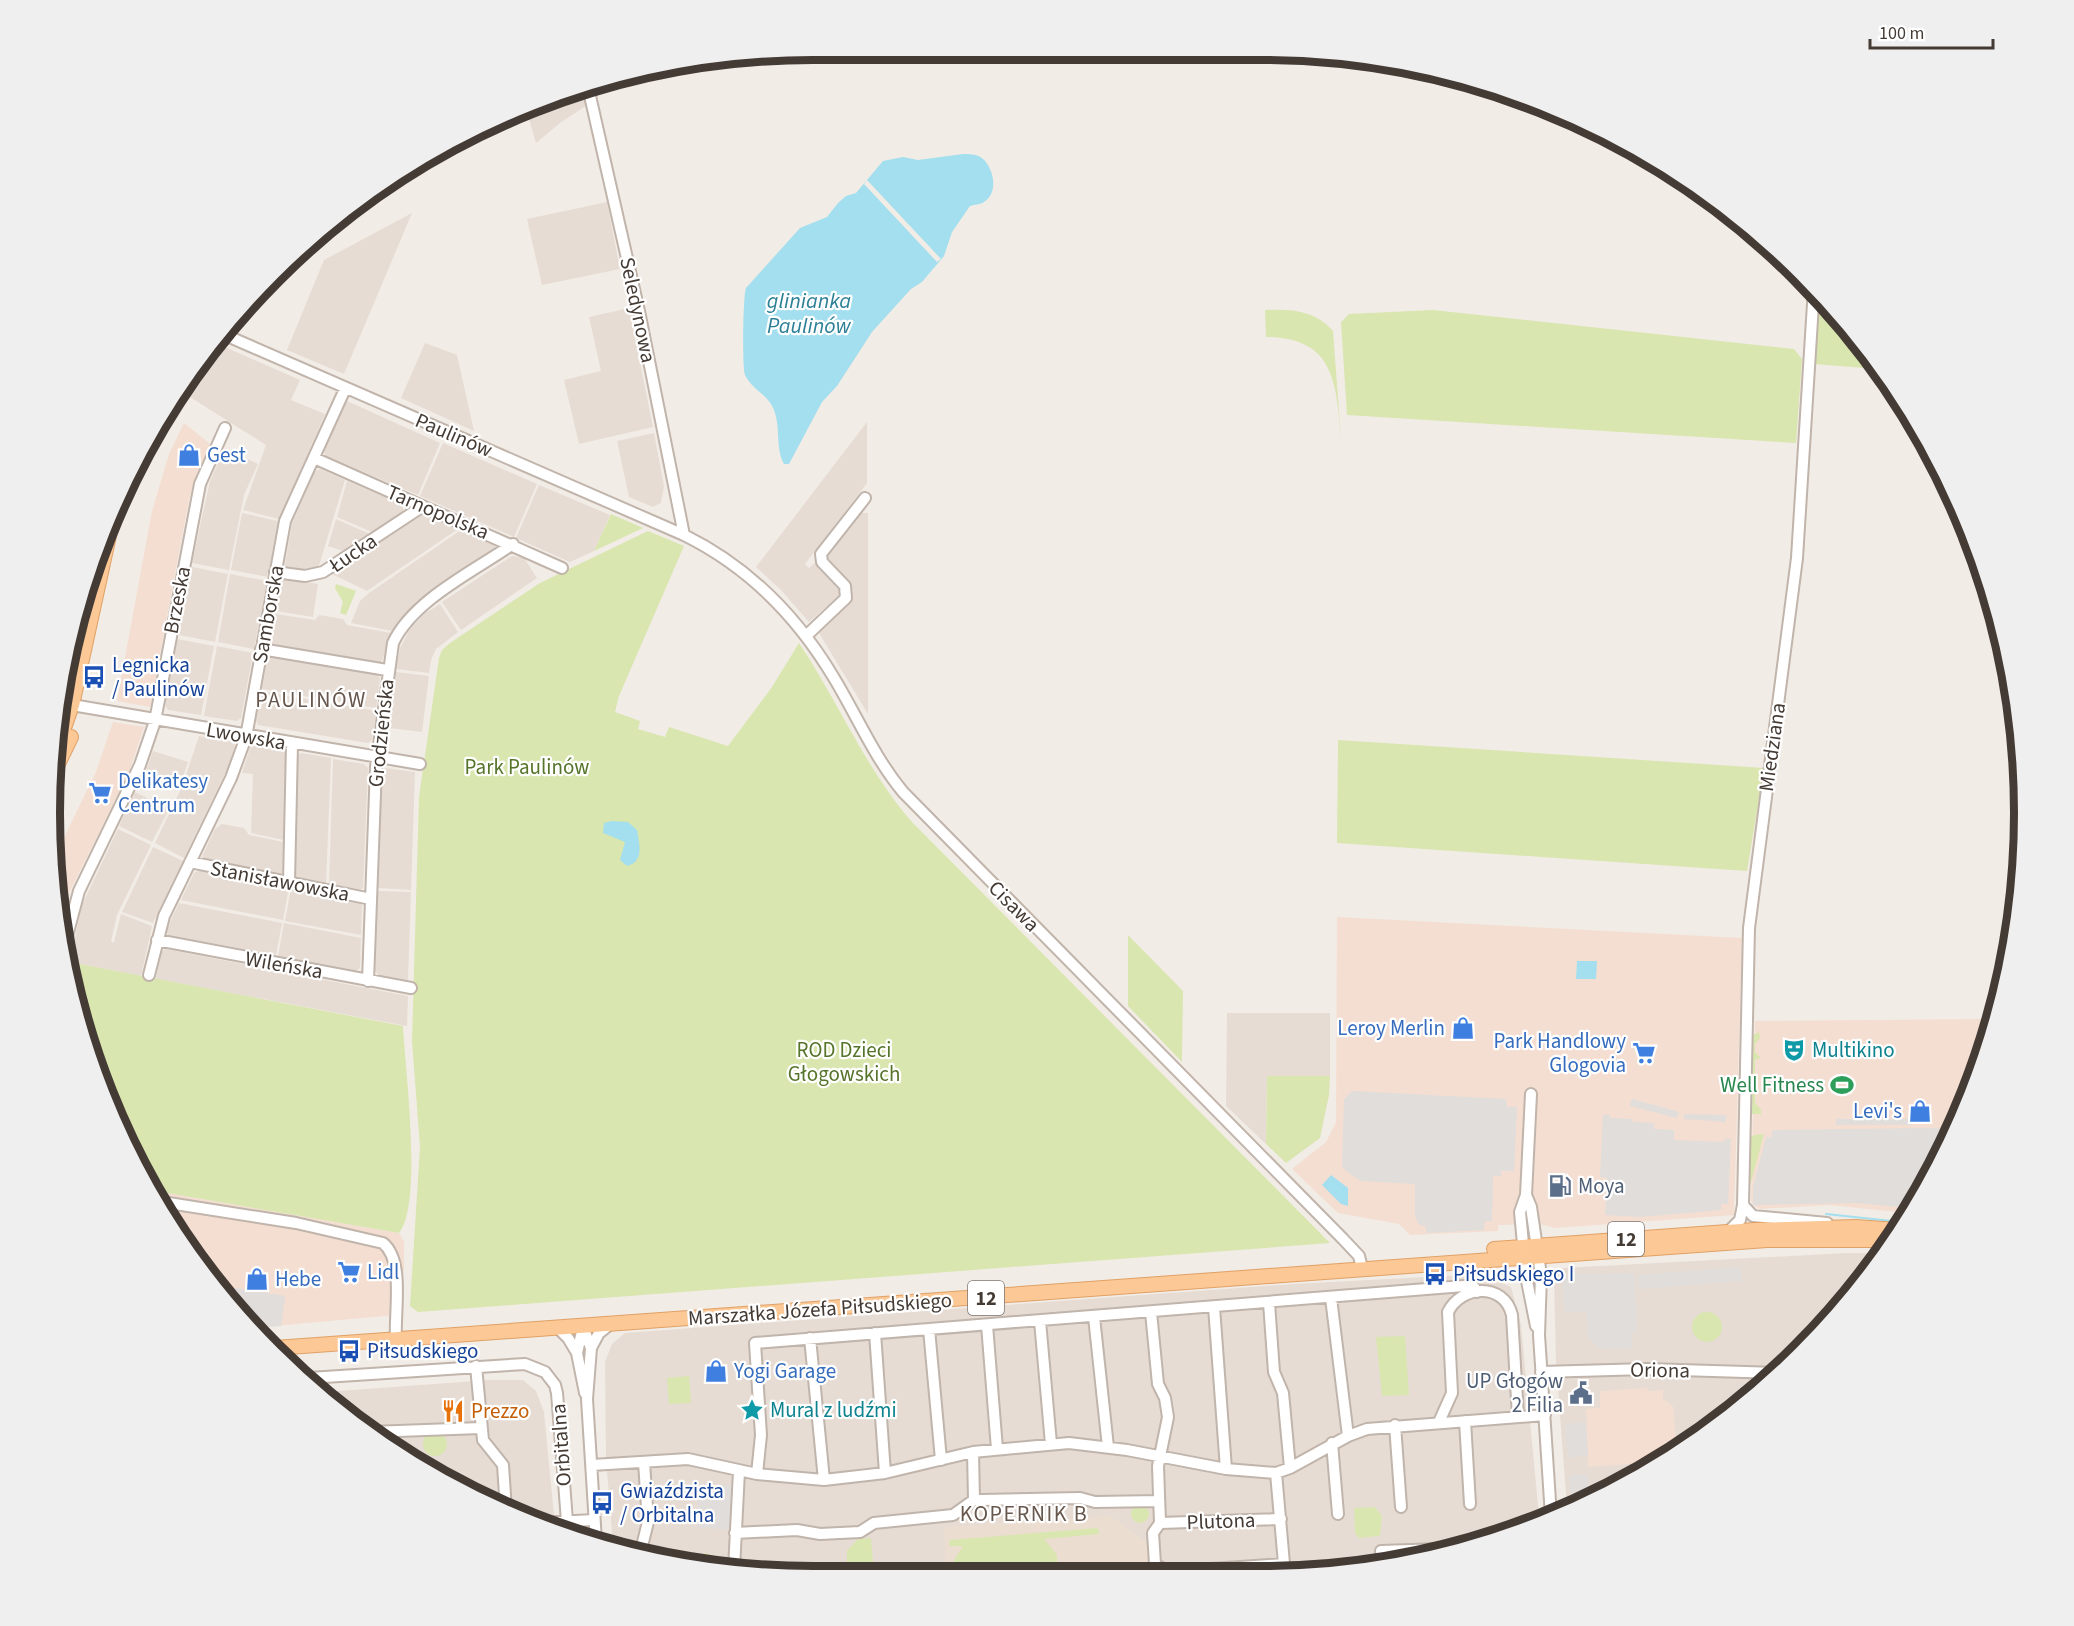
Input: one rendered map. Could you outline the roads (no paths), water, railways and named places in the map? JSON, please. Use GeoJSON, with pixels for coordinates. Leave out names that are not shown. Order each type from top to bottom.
{"type":"FeatureCollection","features":[{"type":"Feature","properties":{"kind":"main road"},"geometry":{"type":"LineString","coordinates":[[63,754],[71,737],[105,556]]}},
{"type":"Feature","properties":{"kind":"main road"},"geometry":{"type":"LineString","coordinates":[[65,730],[76,706]]}},
{"type":"Feature","properties":{"kind":"main road","name":"Marszałka Józefa Piłsudskiego"},"geometry":{"type":"LineString","coordinates":[[1562,1249],[1729,1232],[1856,1227],[1888,1229]]}},
{"type":"Feature","properties":{"kind":"main road","name":"Marszałka Józefa Piłsudskiego"},"geometry":{"type":"LineString","coordinates":[[284,1347],[1401,1265],[1531,1251],[1791,1239],[1881,1240]]}},
{"type":"Feature","properties":{"kind":"street","name":"Seledynowa"},"geometry":{"type":"LineString","coordinates":[[590,94],[639,311],[684,535]]}},
{"type":"Feature","properties":{"kind":"street","name":"Miedziana"},"geometry":{"type":"LineString","coordinates":[[1743,1206],[1749,928],[1797,558],[1813,302]]}},
{"type":"Feature","properties":{"kind":"street","name":"Paulinów"},"geometry":{"type":"LineString","coordinates":[[230,337],[684,535]]}},
{"type":"Feature","properties":{"kind":"street","name":"Samborska"},"geometry":{"type":"LineString","coordinates":[[149,975],[164,916],[231,778],[246,737],[275,572],[288,515],[345,389]]}},
{"type":"Feature","properties":{"kind":"street","name":"Brzeska"},"geometry":{"type":"LineString","coordinates":[[69,929],[79,891],[140,765],[155,721],[200,484],[225,428]]}},
{"type":"Feature","properties":{"kind":"street","name":"Tarnopolska"},"geometry":{"type":"LineString","coordinates":[[314,458],[513,544],[562,568]]}},
{"type":"Feature","properties":{"kind":"street"},"geometry":{"type":"LineString","coordinates":[[807,635],[846,598],[845,586],[822,562],[821,554],[865,498]]}},
{"type":"Feature","properties":{"kind":"street","name":"Łucka"},"geometry":{"type":"LineString","coordinates":[[275,572],[305,576],[323,572],[423,506]]}},
{"type":"Feature","properties":{"kind":"street","name":"Cisawa"},"geometry":{"type":"LineString","coordinates":[[684,535],[720,555],[752,579],[787,611],[807,635],[835,679],[884,766],[903,792],[1359,1256],[1362,1268]]}},
{"type":"Feature","properties":{"kind":"street","name":"Grodzieńska"},"geometry":{"type":"LineString","coordinates":[[368,981],[377,757],[387,670],[399,630],[416,610],[513,544]]}},
{"type":"Feature","properties":{"kind":"street"},"geometry":{"type":"LineString","coordinates":[[261,649],[387,670]]}},
{"type":"Feature","properties":{"kind":"street","name":"Lwowska"},"geometry":{"type":"LineString","coordinates":[[76,706],[246,737],[420,764]]}},
{"type":"Feature","properties":{"kind":"street"},"geometry":{"type":"LineString","coordinates":[[289,883],[292,744]]}},
{"type":"Feature","properties":{"kind":"street","name":"Stanisławowska"},"geometry":{"type":"LineString","coordinates":[[190,862],[371,899]]}},
{"type":"Feature","properties":{"kind":"street","name":"Wileńska"},"geometry":{"type":"LineString","coordinates":[[157,940],[411,988]]}},
{"type":"Feature","properties":{"kind":"street"},"geometry":{"type":"LineString","coordinates":[[1531,1094],[1526,1195],[1520,1212],[1522,1230],[1541,1275],[1539,1335],[1551,1508]]}},
{"type":"Feature","properties":{"kind":"street"},"geometry":{"type":"LineString","coordinates":[[1526,1195],[1531,1207],[1534,1229],[1526,1276],[1539,1335]]}},
{"type":"Feature","properties":{"kind":"street"},"geometry":{"type":"LineString","coordinates":[[169,1203],[296,1223],[383,1243],[392,1252],[396,1267],[396,1340]]}},
{"type":"Feature","properties":{"kind":"street"},"geometry":{"type":"LineString","coordinates":[[1743,1206],[1753,1216],[1856,1227]]}},
{"type":"Feature","properties":{"kind":"street"},"geometry":{"type":"LineString","coordinates":[[1729,1232],[1740,1220],[1743,1206]]}},
{"type":"Feature","properties":{"kind":"street"},"geometry":{"type":"LineString","coordinates":[[1534,1229],[1562,1249],[1541,1275]]}},
{"type":"Feature","properties":{"kind":"street"},"geometry":{"type":"LineString","coordinates":[[1522,1230],[1515,1243],[1505,1253],[1526,1276]]}},
{"type":"Feature","properties":{"kind":"street"},"geometry":{"type":"LineString","coordinates":[[757,1474],[761,1434],[755,1343],[1040,1322],[1464,1286],[1474,1287],[1477,1292]]}},
{"type":"Feature","properties":{"kind":"street"},"geometry":{"type":"LineString","coordinates":[[1439,1422],[1452,1393],[1448,1312],[1452,1304],[1460,1298],[1477,1292],[1498,1294],[1509,1303],[1512,1315],[1518,1417]]}},
{"type":"Feature","properties":{"kind":"street"},"geometry":{"type":"LineString","coordinates":[[1331,1298],[1348,1436]]}},
{"type":"Feature","properties":{"kind":"street"},"geometry":{"type":"LineString","coordinates":[[1269,1303],[1274,1372],[1283,1394],[1290,1468]]}},
{"type":"Feature","properties":{"kind":"street"},"geometry":{"type":"LineString","coordinates":[[1214,1307],[1226,1469]]}},
{"type":"Feature","properties":{"kind":"street","name":"Plutona"},"geometry":{"type":"LineString","coordinates":[[1151,1312],[1158,1384],[1168,1411],[1159,1456],[1160,1523],[1153,1533],[1155,1564],[1158,1566]]}},
{"type":"Feature","properties":{"kind":"street"},"geometry":{"type":"LineString","coordinates":[[1094,1317],[1108,1447]]}},
{"type":"Feature","properties":{"kind":"street"},"geometry":{"type":"LineString","coordinates":[[1040,1322],[1051,1444]]}},
{"type":"Feature","properties":{"kind":"street"},"geometry":{"type":"LineString","coordinates":[[591,1348],[599,1334],[609,1324]]}},
{"type":"Feature","properties":{"kind":"street"},"geometry":{"type":"LineString","coordinates":[[987,1325],[997,1449]]}},
{"type":"Feature","properties":{"kind":"street"},"geometry":{"type":"LineString","coordinates":[[583,1326],[591,1348],[587,1399]]}},
{"type":"Feature","properties":{"kind":"street"},"geometry":{"type":"LineString","coordinates":[[577,1353],[583,1326]]}},
{"type":"Feature","properties":{"kind":"street"},"geometry":{"type":"LineString","coordinates":[[558,1328],[568,1338],[577,1353],[587,1399],[595,1533]]}},
{"type":"Feature","properties":{"kind":"street"},"geometry":{"type":"LineString","coordinates":[[929,1329],[941,1460]]}},
{"type":"Feature","properties":{"kind":"street"},"geometry":{"type":"LineString","coordinates":[[875,1333],[885,1473]]}},
{"type":"Feature","properties":{"kind":"street"},"geometry":{"type":"LineString","coordinates":[[810,1338],[824,1480]]}},
{"type":"Feature","properties":{"kind":"street","name":"Orbitalna"},"geometry":{"type":"LineString","coordinates":[[315,1378],[476,1366],[525,1364],[535,1366],[544,1372],[555,1385],[567,1521]]}},
{"type":"Feature","properties":{"kind":"street"},"geometry":{"type":"LineString","coordinates":[[476,1366],[481,1428],[485,1446],[503,1465],[505,1500]]}},
{"type":"Feature","properties":{"kind":"street","name":"Oriona"},"geometry":{"type":"LineString","coordinates":[[1541,1372],[1647,1370],[1764,1373]]}},
{"type":"Feature","properties":{"kind":"street"},"geometry":{"type":"LineString","coordinates":[[592,1465],[688,1459],[757,1474],[824,1480],[885,1473],[973,1452],[1051,1444],[1108,1447],[1226,1469],[1276,1473],[1290,1468],[1332,1443],[1367,1429],[1395,1425],[1545,1416]]}},
{"type":"Feature","properties":{"kind":"street"},"geometry":{"type":"LineString","coordinates":[[1465,1421],[1470,1504]]}},
{"type":"Feature","properties":{"kind":"street"},"geometry":{"type":"LineString","coordinates":[[1395,1425],[1401,1507]]}},
{"type":"Feature","properties":{"kind":"street"},"geometry":{"type":"LineString","coordinates":[[385,1431],[481,1428]]}},
{"type":"Feature","properties":{"kind":"street"},"geometry":{"type":"LineString","coordinates":[[1332,1443],[1338,1514]]}},
{"type":"Feature","properties":{"kind":"street"},"geometry":{"type":"LineString","coordinates":[[973,1452],[974,1500]]}},
{"type":"Feature","properties":{"kind":"street"},"geometry":{"type":"LineString","coordinates":[[642,1546],[648,1522],[644,1462]]}},
{"type":"Feature","properties":{"kind":"street"},"geometry":{"type":"LineString","coordinates":[[734,1562],[739,1470]]}},
{"type":"Feature","properties":{"kind":"street","name":"Plutona"},"geometry":{"type":"LineString","coordinates":[[1276,1473],[1285,1565]]}},
{"type":"Feature","properties":{"kind":"street"},"geometry":{"type":"LineString","coordinates":[[735,1533],[797,1530],[820,1534],[860,1532],[874,1523],[953,1515],[974,1500],[1080,1498],[1095,1502],[1158,1500]]}},
{"type":"Feature","properties":{"kind":"street","name":"Plutona"},"geometry":{"type":"LineString","coordinates":[[1160,1523],[1281,1519]]}},
{"type":"Feature","properties":{"kind":"street"},"geometry":{"type":"LineString","coordinates":[[559,1522],[594,1520]]}},
{"type":"Feature","properties":{"kind":"street"},"geometry":{"type":"LineString","coordinates":[[1381,1551],[1417,1550]]}},
{"type":"Feature","properties":{"kind":"water","name":"glinianka Paulinów"},"geometry":{"type":"Polygon","coordinates":[[[963,154],[980,157],[986,162],[992,174],[992,193],[982,203],[970,206],[952,232],[944,256],[922,282],[911,289],[872,332],[837,386],[822,402],[789,464],[784,464],[781,458],[774,410],[745,375],[743,332],[746,288],[800,228],[827,217],[846,196],[856,193],[883,161],[903,157],[918,160],[963,154]]]}},
{"type":"Feature","properties":{"kind":"water"},"geometry":{"type":"Polygon","coordinates":[[[628,822],[637,830],[640,851],[633,864],[627,866],[620,860],[625,842],[603,833],[604,823],[628,822]]]}},
{"type":"Feature","properties":{"kind":"water"},"geometry":{"type":"Polygon","coordinates":[[[1577,961],[1597,961],[1596,979],[1576,979],[1577,961]]]}},
{"type":"Feature","properties":{"kind":"water"},"geometry":{"type":"Polygon","coordinates":[[[1331,1175],[1348,1188],[1348,1206],[1341,1204],[1322,1185],[1331,1175]]]}},
{"type":"Feature","properties":{"kind":"waterway"},"geometry":{"type":"LineString","coordinates":[[1826,1214],[1893,1221]]}},
{"type":"Feature","properties":{"kind":"place","name":"Gest"},"geometry":{"type":"Point","coordinates":[189,455]}},
{"type":"Feature","properties":{"kind":"place","name":"Legnicka / Paulinów"},"geometry":{"type":"Point","coordinates":[94,677]}},
{"type":"Feature","properties":{"kind":"place","name":"Delikatesy Centrum"},"geometry":{"type":"Point","coordinates":[100,793]}},
{"type":"Feature","properties":{"kind":"place","name":"Leroy Merlin"},"geometry":{"type":"Point","coordinates":[1463,1028]}},
{"type":"Feature","properties":{"kind":"place","name":"Multikino"},"geometry":{"type":"Point","coordinates":[1794,1050]}},
{"type":"Feature","properties":{"kind":"place","name":"Park Handlowy Glogovia"},"geometry":{"type":"Point","coordinates":[1644,1053]}},
{"type":"Feature","properties":{"kind":"place","name":"Well Fitness"},"geometry":{"type":"Point","coordinates":[1842,1085]}},
{"type":"Feature","properties":{"kind":"place","name":"Levi's"},"geometry":{"type":"Point","coordinates":[1920,1111]}},
{"type":"Feature","properties":{"kind":"place","name":"Moya"},"geometry":{"type":"Point","coordinates":[1560,1186]}},
{"type":"Feature","properties":{"kind":"place","name":"Lidl"},"geometry":{"type":"Point","coordinates":[349,1272]}},
{"type":"Feature","properties":{"kind":"place","name":"Piłsudskiego I"},"geometry":{"type":"Point","coordinates":[1435,1274]}},
{"type":"Feature","properties":{"kind":"place","name":"Hebe"},"geometry":{"type":"Point","coordinates":[257,1279]}},
{"type":"Feature","properties":{"kind":"place","name":"Piłsudskiego"},"geometry":{"type":"Point","coordinates":[349,1351]}},
{"type":"Feature","properties":{"kind":"place","name":"Yogi Garage"},"geometry":{"type":"Point","coordinates":[716,1371]}},
{"type":"Feature","properties":{"kind":"place","name":"UP Głogów 2 Filia"},"geometry":{"type":"Point","coordinates":[1581,1393]}},
{"type":"Feature","properties":{"kind":"place","name":"Mural z ludźmi"},"geometry":{"type":"Point","coordinates":[752,1410]}},
{"type":"Feature","properties":{"kind":"place","name":"Prezzo"},"geometry":{"type":"Point","coordinates":[453,1411]}},
{"type":"Feature","properties":{"kind":"place","name":"Gwiaździsta / Orbitalna"},"geometry":{"type":"Point","coordinates":[602,1503]}},
{"type":"Feature","properties":{"kind":"district","name":"PAULINÓW"},"geometry":{"type":"Point","coordinates":[311,699]}},
{"type":"Feature","properties":{"kind":"district","name":"KOPERNIK B"},"geometry":{"type":"Point","coordinates":[1024,1513]}},
{"type":"Feature","properties":{"kind":"park label","name":"Park Paulinów"},"geometry":{"type":"Point","coordinates":[527,767]}},
{"type":"Feature","properties":{"kind":"park label","name":"ROD Dzieci Głogowskich"},"geometry":{"type":"Point","coordinates":[844,1062]}}]}
